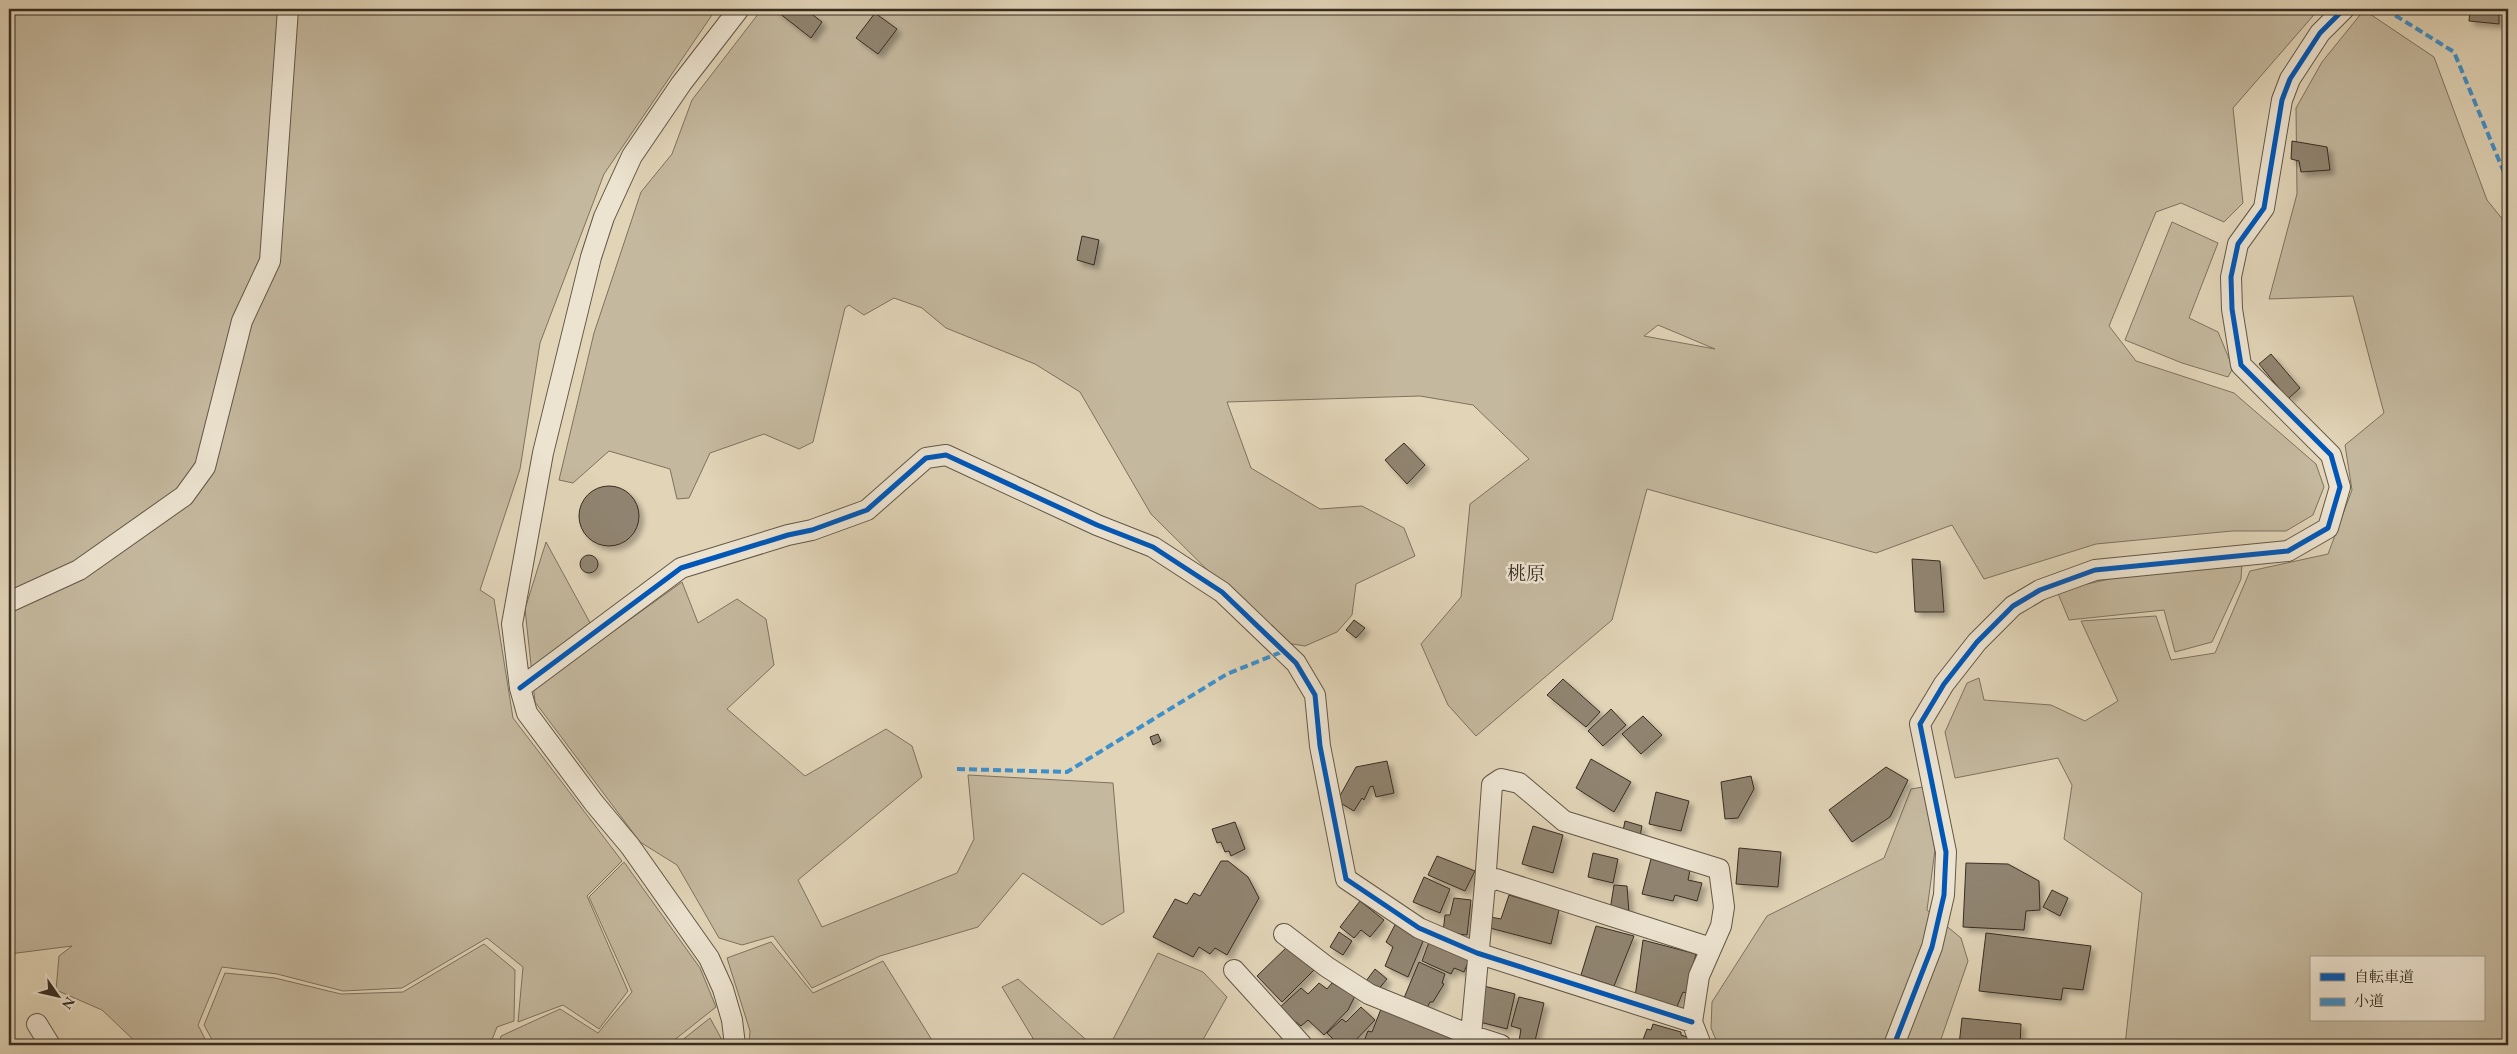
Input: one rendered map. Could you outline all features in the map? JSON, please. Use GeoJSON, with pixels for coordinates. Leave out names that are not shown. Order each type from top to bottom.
{"type":"FeatureCollection","features":[{"type":"Feature","properties":{"kind":"street"},"geometry":{"type":"LineString","coordinates":[[9,602],[79,570],[184,496],[205,467],[242,321],[270,262],[288,9]]}},
{"type":"Feature","properties":{"kind":"street"},"geometry":{"type":"LineString","coordinates":[[735,1045],[732,1020],[723,989],[708,958],[630,846],[594,803],[527,713],[520,688],[512,624],[524,549],[543,453],[593,249],[604,217],[632,156],[681,84],[739,9]]}},
{"type":"Feature","properties":{"kind":"street"},"geometry":{"type":"LineString","coordinates":[[1894,1045],[1932,947],[1944,895],[1946,852],[1920,724],[1944,684],[1977,642],[2012,606],[2040,590],[2095,570],[2288,550],[2328,528],[2340,488],[2331,455],[2241,365],[2232,309],[2231,276],[2238,244],[2264,208],[2282,100],[2290,79],[2320,33],[2344,9]]}},
{"type":"Feature","properties":{"kind":"street"},"geometry":{"type":"LineString","coordinates":[[520,688],[681,568],[788,535],[812,530],[867,510],[926,458],[946,455],[1096,525],[1153,547],[1222,592],[1296,663],[1315,695],[1320,746],[1346,879],[1419,928],[1477,954],[1692,1022]]}},
{"type":"Feature","properties":{"kind":"street"},"geometry":{"type":"LineString","coordinates":[[1470,1040],[1485,884],[1492,785],[1501,779],[1519,783],[1564,821],[1719,869],[1724,907],[1721,926],[1699,976],[1692,1022],[1701,1045]]}},
{"type":"Feature","properties":{"kind":"street"},"geometry":{"type":"LineString","coordinates":[[1485,884],[1496,879],[1712,948]]}},
{"type":"Feature","properties":{"kind":"street"},"geometry":{"type":"LineString","coordinates":[[1284,934],[1327,967],[1369,994],[1470,1040],[1501,1045]]}},
{"type":"Feature","properties":{"kind":"street"},"geometry":{"type":"LineString","coordinates":[[1234,970],[1302,1045]]}},
{"type":"Feature","properties":{"kind":"street"},"geometry":{"type":"LineString","coordinates":[[37,1024],[50,1045]]}},
{"type":"Feature","properties":{"kind":"shaded area"},"geometry":{"type":"Polygon","coordinates":[[[9,9],[716,9],[604,174],[540,343],[520,469],[480,590],[494,599],[513,718],[622,861],[587,896],[628,991],[599,1029],[563,1005],[518,1022],[523,967],[487,938],[402,988],[343,991],[277,974],[222,967],[198,1025],[208,1045],[139,1045],[102,1010],[56,990],[59,956],[72,946],[9,954],[9,9]]]}},
{"type":"Feature","properties":{"kind":"shaded area"},"geometry":{"type":"Polygon","coordinates":[[[762,9],[2319,9],[2233,108],[2243,203],[2224,222],[2181,203],[2156,212],[2109,326],[2136,361],[2234,393],[2316,464],[2324,487],[2313,515],[2286,531],[2232,531],[2096,544],[1984,579],[1952,525],[1876,553],[1647,489],[1612,620],[1476,736],[1448,705],[1421,644],[1461,597],[1470,504],[1529,459],[1473,405],[1420,396],[1227,402],[1251,468],[1320,509],[1362,506],[1404,528],[1415,556],[1356,584],[1352,615],[1337,632],[1305,646],[1280,642],[1151,514],[1080,392],[1035,364],[946,328],[922,308],[894,298],[864,315],[849,305],[845,308],[813,442],[799,449],[764,434],[710,453],[689,498],[677,499],[670,469],[609,451],[573,483],[559,480],[594,333],[641,192],[672,154],[692,100],[762,9]],[[1658,325],[1644,336],[1715,349],[1658,325]]]}},
{"type":"Feature","properties":{"kind":"shaded area"},"geometry":{"type":"Polygon","coordinates":[[[2364,10],[2434,57],[2487,200],[2508,226],[2508,1045],[2125,1045],[2142,893],[2064,839],[2072,785],[2058,758],[1955,778],[1945,732],[1967,683],[1979,678],[1984,700],[2051,705],[2085,721],[2118,701],[2081,621],[2156,616],[2171,660],[2215,653],[2250,571],[2328,554],[2352,490],[2345,445],[2384,413],[2353,296],[2269,299],[2297,194],[2296,108],[2322,62],[2364,10]]]}},
{"type":"Feature","properties":{"kind":"shaded area"},"geometry":{"type":"Polygon","coordinates":[[[2172,222],[2218,243],[2189,318],[2218,332],[2233,368],[2228,377],[2182,363],[2125,340],[2172,222]]]}},
{"type":"Feature","properties":{"kind":"shaded area"},"geometry":{"type":"Polygon","coordinates":[[[546,542],[600,641],[682,582],[698,623],[737,599],[766,619],[774,665],[727,709],[805,776],[886,729],[912,746],[922,777],[798,880],[822,927],[957,873],[974,839],[968,775],[1113,783],[1124,912],[1102,925],[1023,873],[978,927],[880,956],[812,988],[773,936],[742,945],[719,938],[677,865],[640,842],[535,702],[525,609],[546,542]]]}},
{"type":"Feature","properties":{"kind":"shaded area"},"geometry":{"type":"Polygon","coordinates":[[[2242,562],[2241,579],[2212,642],[2175,652],[2164,610],[2069,620],[2057,591],[2109,579],[2242,562]]]}},
{"type":"Feature","properties":{"kind":"shaded area"},"geometry":{"type":"Polygon","coordinates":[[[1923,787],[1935,850],[1927,910],[1961,938],[1968,961],[1939,1045],[1718,1045],[1711,1028],[1712,1002],[1767,916],[1884,858],[1911,789],[1923,787]]]}},
{"type":"Feature","properties":{"kind":"shaded area"},"geometry":{"type":"Polygon","coordinates":[[[624,862],[700,968],[716,1007],[668,1045],[499,1045],[501,1036],[560,1009],[598,1033],[632,992],[589,897],[624,862]]]}},
{"type":"Feature","properties":{"kind":"shaded area"},"geometry":{"type":"Polygon","coordinates":[[[771,942],[813,993],[883,961],[935,1045],[749,1045],[750,1031],[727,958],[771,942]]]}},
{"type":"Feature","properties":{"kind":"shaded area"},"geometry":{"type":"Polygon","coordinates":[[[484,944],[515,970],[514,1021],[497,1027],[490,1045],[215,1045],[204,1025],[225,973],[275,978],[341,994],[403,992],[484,944]]]}},
{"type":"Feature","properties":{"kind":"shaded area"},"geometry":{"type":"Polygon","coordinates":[[[1158,953],[1203,972],[1227,997],[1200,1045],[1110,1045],[1158,953]]]}},
{"type":"Feature","properties":{"kind":"shaded area"},"geometry":{"type":"Polygon","coordinates":[[[1018,979],[1092,1045],[1037,1045],[1002,987],[1018,979]]]}},
{"type":"Feature","properties":{"kind":"shaded area"},"geometry":{"type":"Polygon","coordinates":[[[710,1018],[722,1040],[721,1045],[676,1045],[710,1018]]]}},
{"type":"Feature","properties":{"kind":"building"},"geometry":{"type":"Polygon","coordinates":[[[774,9],[805,9],[822,22],[811,38],[774,9]]]}},
{"type":"Feature","properties":{"kind":"building"},"geometry":{"type":"Polygon","coordinates":[[[2470,9],[2499,9],[2499,24],[2469,21],[2470,9]]]}},
{"type":"Feature","properties":{"kind":"building"},"geometry":{"type":"Polygon","coordinates":[[[875,13],[897,29],[878,54],[856,38],[875,13]]]}},
{"type":"Feature","properties":{"kind":"building"},"geometry":{"type":"Polygon","coordinates":[[[2292,141],[2327,147],[2330,170],[2301,172],[2299,161],[2291,159],[2292,141]]]}},
{"type":"Feature","properties":{"kind":"building"},"geometry":{"type":"Polygon","coordinates":[[[1082,236],[1099,240],[1094,265],[1077,260],[1082,236]]]}},
{"type":"Feature","properties":{"kind":"building"},"geometry":{"type":"Polygon","coordinates":[[[2271,354],[2300,388],[2288,399],[2259,364],[2271,354]]]}},
{"type":"Feature","properties":{"kind":"building"},"geometry":{"type":"Polygon","coordinates":[[[1404,443],[1425,465],[1407,484],[1385,460],[1404,443]]]}},
{"type":"Feature","properties":{"kind":"building"},"geometry":{"type":"Polygon","coordinates":[[[609,486],[626,491],[634,499],[639,516],[634,533],[626,541],[609,546],[592,541],[584,533],[579,516],[584,499],[592,491],[609,486]]]}},
{"type":"Feature","properties":{"kind":"building"},"geometry":{"type":"Polygon","coordinates":[[[589,555],[595,558],[598,564],[595,570],[589,573],[583,570],[580,564],[583,558],[589,555]]]}},
{"type":"Feature","properties":{"kind":"building"},"geometry":{"type":"Polygon","coordinates":[[[1912,559],[1940,561],[1944,612],[1915,612],[1912,559]]]}},
{"type":"Feature","properties":{"kind":"building"},"geometry":{"type":"Polygon","coordinates":[[[1354,620],[1365,628],[1356,638],[1346,630],[1354,620]]]}},
{"type":"Feature","properties":{"kind":"building"},"geometry":{"type":"Polygon","coordinates":[[[1563,679],[1600,712],[1586,727],[1547,695],[1563,679]]]}},
{"type":"Feature","properties":{"kind":"building"},"geometry":{"type":"Polygon","coordinates":[[[1611,709],[1626,725],[1603,746],[1588,731],[1611,709]]]}},
{"type":"Feature","properties":{"kind":"building"},"geometry":{"type":"Polygon","coordinates":[[[1643,716],[1662,735],[1641,754],[1622,734],[1643,716]]]}},
{"type":"Feature","properties":{"kind":"building"},"geometry":{"type":"Polygon","coordinates":[[[1158,734],[1161,741],[1153,745],[1150,737],[1158,734]]]}},
{"type":"Feature","properties":{"kind":"building"},"geometry":{"type":"Polygon","coordinates":[[[1591,759],[1631,782],[1614,812],[1576,788],[1591,759]]]}},
{"type":"Feature","properties":{"kind":"building"},"geometry":{"type":"Polygon","coordinates":[[[1387,761],[1394,793],[1376,797],[1373,786],[1370,787],[1364,800],[1362,798],[1354,811],[1337,801],[1356,767],[1387,761]]]}},
{"type":"Feature","properties":{"kind":"building"},"geometry":{"type":"Polygon","coordinates":[[[1886,767],[1908,780],[1890,817],[1852,842],[1829,810],[1886,767]]]}},
{"type":"Feature","properties":{"kind":"building"},"geometry":{"type":"Polygon","coordinates":[[[1751,776],[1754,789],[1738,818],[1725,819],[1721,782],[1751,776]]]}},
{"type":"Feature","properties":{"kind":"building"},"geometry":{"type":"Polygon","coordinates":[[[1656,792],[1689,801],[1681,831],[1649,824],[1656,792]]]}},
{"type":"Feature","properties":{"kind":"building"},"geometry":{"type":"Polygon","coordinates":[[[1625,821],[1642,826],[1640,836],[1623,831],[1625,821]]]}},
{"type":"Feature","properties":{"kind":"building"},"geometry":{"type":"Polygon","coordinates":[[[1235,822],[1245,849],[1231,856],[1229,851],[1225,852],[1221,842],[1217,843],[1212,829],[1235,822]]]}},
{"type":"Feature","properties":{"kind":"building"},"geometry":{"type":"Polygon","coordinates":[[[1533,826],[1563,835],[1553,873],[1522,864],[1533,826]]]}},
{"type":"Feature","properties":{"kind":"building"},"geometry":{"type":"Polygon","coordinates":[[[1739,848],[1781,852],[1778,887],[1736,884],[1739,848]]]}},
{"type":"Feature","properties":{"kind":"building"},"geometry":{"type":"Polygon","coordinates":[[[1593,853],[1618,859],[1613,883],[1588,877],[1593,853]]]}},
{"type":"Feature","properties":{"kind":"building"},"geometry":{"type":"Polygon","coordinates":[[[1437,856],[1475,871],[1465,891],[1428,875],[1437,856]]]}},
{"type":"Feature","properties":{"kind":"building"},"geometry":{"type":"Polygon","coordinates":[[[1651,859],[1690,870],[1688,880],[1702,883],[1697,901],[1675,895],[1673,901],[1642,894],[1651,859]]]}},
{"type":"Feature","properties":{"kind":"building"},"geometry":{"type":"Polygon","coordinates":[[[1221,861],[1228,861],[1248,877],[1259,898],[1227,955],[1215,948],[1210,954],[1199,947],[1193,957],[1153,937],[1175,899],[1187,904],[1194,893],[1200,896],[1221,861]]]}},
{"type":"Feature","properties":{"kind":"building"},"geometry":{"type":"Polygon","coordinates":[[[1966,863],[2008,864],[2039,881],[2040,910],[2026,911],[2024,930],[1963,927],[1966,863]]]}},
{"type":"Feature","properties":{"kind":"building"},"geometry":{"type":"Polygon","coordinates":[[[1424,877],[1450,889],[1440,913],[1413,902],[1424,877]]]}},
{"type":"Feature","properties":{"kind":"building"},"geometry":{"type":"Polygon","coordinates":[[[1614,885],[1627,886],[1629,913],[1610,910],[1614,885]]]}},
{"type":"Feature","properties":{"kind":"building"},"geometry":{"type":"Polygon","coordinates":[[[2052,890],[2068,898],[2060,916],[2043,907],[2052,890]]]}},
{"type":"Feature","properties":{"kind":"building"},"geometry":{"type":"Polygon","coordinates":[[[1509,895],[1559,910],[1551,944],[1486,927],[1490,917],[1501,919],[1509,895]]]}},
{"type":"Feature","properties":{"kind":"building"},"geometry":{"type":"Polygon","coordinates":[[[1454,898],[1471,900],[1467,935],[1443,932],[1445,915],[1450,915],[1454,898]]]}},
{"type":"Feature","properties":{"kind":"building"},"geometry":{"type":"Polygon","coordinates":[[[1360,901],[1384,920],[1370,937],[1361,930],[1354,938],[1340,927],[1360,901]]]}},
{"type":"Feature","properties":{"kind":"building"},"geometry":{"type":"Polygon","coordinates":[[[1396,923],[1424,939],[1408,977],[1385,966],[1393,947],[1386,942],[1396,923]]]}},
{"type":"Feature","properties":{"kind":"building"},"geometry":{"type":"Polygon","coordinates":[[[1596,926],[1634,936],[1614,986],[1581,975],[1596,926]]]}},
{"type":"Feature","properties":{"kind":"building"},"geometry":{"type":"Polygon","coordinates":[[[1339,932],[1352,941],[1343,955],[1330,947],[1339,932]]]}},
{"type":"Feature","properties":{"kind":"building"},"geometry":{"type":"Polygon","coordinates":[[[1986,933],[2091,946],[2083,990],[2063,988],[2061,1000],[1979,991],[1986,933]]]}},
{"type":"Feature","properties":{"kind":"building"},"geometry":{"type":"Polygon","coordinates":[[[1643,940],[1696,954],[1686,993],[1683,992],[1676,1009],[1635,997],[1643,940]]]}},
{"type":"Feature","properties":{"kind":"building"},"geometry":{"type":"Polygon","coordinates":[[[1429,942],[1469,960],[1464,972],[1454,968],[1451,974],[1422,961],[1429,942]]]}},
{"type":"Feature","properties":{"kind":"building"},"geometry":{"type":"Polygon","coordinates":[[[1288,946],[1314,970],[1282,1002],[1257,976],[1288,946]]]}},
{"type":"Feature","properties":{"kind":"building"},"geometry":{"type":"Polygon","coordinates":[[[1419,962],[1445,974],[1442,983],[1444,984],[1427,1008],[1404,998],[1419,962]]]}},
{"type":"Feature","properties":{"kind":"building"},"geometry":{"type":"Polygon","coordinates":[[[1375,969],[1387,979],[1377,991],[1366,981],[1375,969]]]}},
{"type":"Feature","properties":{"kind":"building"},"geometry":{"type":"Polygon","coordinates":[[[1319,983],[1327,989],[1332,983],[1355,996],[1348,1010],[1324,1035],[1308,1020],[1301,1026],[1296,1022],[1293,1024],[1278,1009],[1301,988],[1308,994],[1319,983]]]}},
{"type":"Feature","properties":{"kind":"building"},"geometry":{"type":"Polygon","coordinates":[[[1484,986],[1515,994],[1507,1029],[1476,1021],[1484,986]]]}},
{"type":"Feature","properties":{"kind":"building"},"geometry":{"type":"Polygon","coordinates":[[[1519,997],[1544,1003],[1534,1045],[1519,1041],[1521,1029],[1511,1026],[1519,997]]]}},
{"type":"Feature","properties":{"kind":"building"},"geometry":{"type":"Polygon","coordinates":[[[1361,1007],[1375,1020],[1351,1045],[1339,1045],[1327,1033],[1342,1019],[1346,1022],[1361,1007]]]}},
{"type":"Feature","properties":{"kind":"building"},"geometry":{"type":"Polygon","coordinates":[[[1381,1009],[1459,1039],[1458,1045],[1385,1045],[1375,1041],[1374,1044],[1364,1041],[1368,1031],[1372,1032],[1381,1009]]]}},
{"type":"Feature","properties":{"kind":"building"},"geometry":{"type":"Polygon","coordinates":[[[1962,1018],[2021,1024],[2020,1045],[1959,1045],[1962,1018]]]}},
{"type":"Feature","properties":{"kind":"building"},"geometry":{"type":"Polygon","coordinates":[[[1653,1024],[1681,1032],[1681,1035],[1690,1038],[1688,1045],[1641,1045],[1647,1029],[1651,1030],[1653,1024]]]}},
{"type":"Feature","properties":{"kind":"marked path"},"geometry":{"type":"LineString","coordinates":[[2385,9],[2454,52],[2508,182]]}},
{"type":"Feature","properties":{"kind":"marked path"},"geometry":{"type":"LineString","coordinates":[[957,769],[1067,772],[1227,674],[1284,651]]}},
{"type":"Feature","properties":{"kind":"cycle path"},"geometry":{"type":"LineString","coordinates":[[1894,1045],[1932,947],[1944,895],[1946,852],[1920,724],[1944,684],[1977,642],[2013,606],[2040,590],[2095,570],[2288,551],[2328,528],[2340,487],[2331,455],[2241,365],[2232,309],[2231,277],[2238,244],[2264,208],[2282,100],[2290,79],[2320,33],[2344,9]]}},
{"type":"Feature","properties":{"kind":"cycle path"},"geometry":{"type":"LineString","coordinates":[[520,688],[681,568],[788,535],[812,530],[867,510],[926,458],[946,455],[1097,525],[1153,547],[1222,592],[1296,663],[1315,695],[1320,746],[1346,879],[1419,928],[1477,953],[1692,1022]]}},
{"type":"Feature","properties":{"kind":"district","name":"桃原"},"geometry":{"type":"Point","coordinates":[1526,573]}}]}
